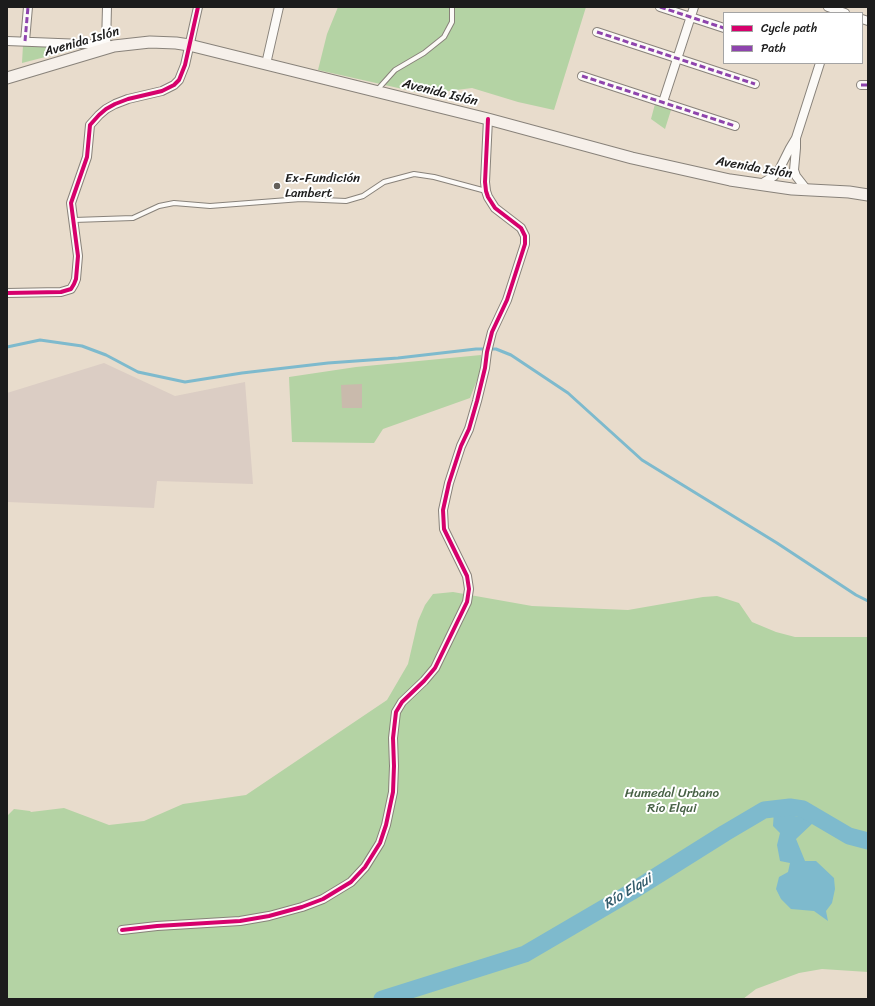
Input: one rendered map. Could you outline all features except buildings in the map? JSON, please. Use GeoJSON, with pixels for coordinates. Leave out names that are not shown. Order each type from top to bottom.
{"type":"FeatureCollection","features":[{"type":"Feature","properties":{"kind":"main road","name":"Avenida Islón"},"geometry":{"type":"LineString","coordinates":[[7,78],[110,45],[150,42],[189,45],[488,119],[632,158],[730,180],[807,190],[849,192],[868,195]]}},
{"type":"Feature","properties":{"kind":"street"},"geometry":{"type":"LineString","coordinates":[[25,41],[28,7]]}},
{"type":"Feature","properties":{"kind":"street"},"geometry":{"type":"LineString","coordinates":[[7,41],[110,45],[107,7]]}},
{"type":"Feature","properties":{"kind":"street"},"geometry":{"type":"LineString","coordinates":[[7,293],[62,292],[71,289],[76,279],[78,256],[71,203],[87,156],[90,125],[99,115],[115,104],[128,99],[162,91],[174,85],[183,72],[198,7]]}},
{"type":"Feature","properties":{"kind":"street"},"geometry":{"type":"LineString","coordinates":[[266,64],[279,7]]}},
{"type":"Feature","properties":{"kind":"street"},"geometry":{"type":"LineString","coordinates":[[660,7],[723,28]]}},
{"type":"Feature","properties":{"kind":"street"},"geometry":{"type":"LineString","coordinates":[[663,102],[694,7]]}},
{"type":"Feature","properties":{"kind":"street"},"geometry":{"type":"LineString","coordinates":[[828,7],[837,10]]}},
{"type":"Feature","properties":{"kind":"street"},"geometry":{"type":"LineString","coordinates":[[597,32],[755,84]]}},
{"type":"Feature","properties":{"kind":"street"},"geometry":{"type":"LineString","coordinates":[[761,184],[774,176],[796,138],[820,64]]}},
{"type":"Feature","properties":{"kind":"street"},"geometry":{"type":"LineString","coordinates":[[582,76],[735,126]]}},
{"type":"Feature","properties":{"kind":"street"},"geometry":{"type":"LineString","coordinates":[[122,930],[157,926],[240,921],[280,914],[313,904],[333,894],[359,875],[371,860],[383,834],[393,792],[393,738],[396,712],[402,702],[427,678],[439,661],[465,608],[468,596],[468,576],[446,534],[442,517],[449,483],[461,446],[469,429],[477,401],[492,332],[497,324],[516,276],[526,240],[521,228],[495,208],[486,191],[485,182],[488,119]]}},
{"type":"Feature","properties":{"kind":"street"},"geometry":{"type":"LineString","coordinates":[[796,138],[794,170],[796,176],[807,190]]}},
{"type":"Feature","properties":{"kind":"lane"},"geometry":{"type":"LineString","coordinates":[[376,91],[395,70],[424,53],[444,37],[452,22],[452,7]]}},
{"type":"Feature","properties":{"kind":"lane"},"geometry":{"type":"LineString","coordinates":[[74,220],[133,218],[159,206],[174,203],[210,206],[301,199],[346,202],[363,196],[384,182],[414,174],[434,177],[486,191]]}},
{"type":"Feature","properties":{"kind":"shaded area"},"geometry":{"type":"Polygon","coordinates":[[[104,363],[175,396],[245,382],[253,484],[157,481],[154,508],[7,502],[7,393],[104,363]]]}},
{"type":"Feature","properties":{"kind":"green space"},"geometry":{"type":"Polygon","coordinates":[[[338,7],[586,7],[554,110],[518,102],[472,88],[425,94],[318,70],[327,34],[338,7]]]}},
{"type":"Feature","properties":{"kind":"green space"},"geometry":{"type":"Polygon","coordinates":[[[23,45],[76,49],[22,63],[23,45]]]}},
{"type":"Feature","properties":{"kind":"green space"},"geometry":{"type":"Polygon","coordinates":[[[655,104],[671,110],[665,129],[651,119],[655,104]]]}},
{"type":"Feature","properties":{"kind":"green space"},"geometry":{"type":"Polygon","coordinates":[[[481,355],[481,370],[470,398],[383,429],[374,443],[292,442],[289,377],[356,367],[481,355]]]}},
{"type":"Feature","properties":{"kind":"green space","name":"Humedal Urbano Río Elqui"},"geometry":{"type":"Polygon","coordinates":[[[453,592],[532,606],[628,610],[717,596],[739,603],[752,622],[776,632],[795,637],[868,637],[868,972],[822,969],[799,973],[756,989],[743,999],[7,999],[7,816],[14,809],[31,812],[64,808],[109,825],[144,821],[183,804],[246,795],[387,700],[408,664],[418,621],[425,605],[433,594],[453,592]]]}},
{"type":"Feature","properties":{"kind":"water"},"geometry":{"type":"Polygon","coordinates":[[[774,810],[798,817],[806,816],[814,822],[796,839],[805,861],[816,861],[834,878],[835,889],[832,903],[826,911],[828,921],[814,911],[791,909],[781,899],[776,889],[779,877],[788,872],[790,863],[780,861],[777,845],[780,833],[773,826],[774,810]]]}},
{"type":"Feature","properties":{"kind":"waterway"},"geometry":{"type":"LineString","coordinates":[[7,347],[40,340],[82,346],[106,355],[138,372],[185,382],[242,373],[328,363],[398,358],[476,349],[496,349],[511,355],[568,393],[642,460],[777,543],[856,595],[868,601]]}},
{"type":"Feature","properties":{"kind":"waterway","name":"Río Elqui"},"geometry":{"type":"LineString","coordinates":[[382,999],[525,954],[631,892],[764,810],[790,807],[803,809],[849,836],[868,841]]}},
{"type":"Feature","properties":{"kind":"marked path"},"geometry":{"type":"LineString","coordinates":[[25,41],[28,7]]}},
{"type":"Feature","properties":{"kind":"marked path"},"geometry":{"type":"LineString","coordinates":[[660,7],[723,28]]}},
{"type":"Feature","properties":{"kind":"marked path"},"geometry":{"type":"LineString","coordinates":[[597,32],[755,84]]}},
{"type":"Feature","properties":{"kind":"marked path"},"geometry":{"type":"LineString","coordinates":[[582,76],[735,126]]}},
{"type":"Feature","properties":{"kind":"marked path"},"geometry":{"type":"LineString","coordinates":[[861,85],[868,85]]}},
{"type":"Feature","properties":{"kind":"cycle path"},"geometry":{"type":"LineString","coordinates":[[7,293],[61,292],[71,289],[76,279],[78,256],[71,203],[87,157],[90,125],[106,109],[115,104],[128,99],[162,91],[174,85],[179,80],[185,65],[198,7]]}},
{"type":"Feature","properties":{"kind":"cycle path"},"geometry":{"type":"LineString","coordinates":[[122,930],[157,926],[240,921],[269,916],[302,907],[323,899],[351,882],[365,867],[380,843],[386,825],[393,792],[393,738],[396,712],[402,702],[435,668],[467,602],[469,589],[467,576],[444,529],[443,510],[449,483],[461,446],[469,429],[477,401],[492,332],[507,300],[525,244],[525,236],[521,228],[495,208],[486,191],[485,182],[488,119]]}},
{"type":"Feature","properties":{"kind":"place","name":"Ex-Fundición Lambert"},"geometry":{"type":"Point","coordinates":[277,186]}}]}
